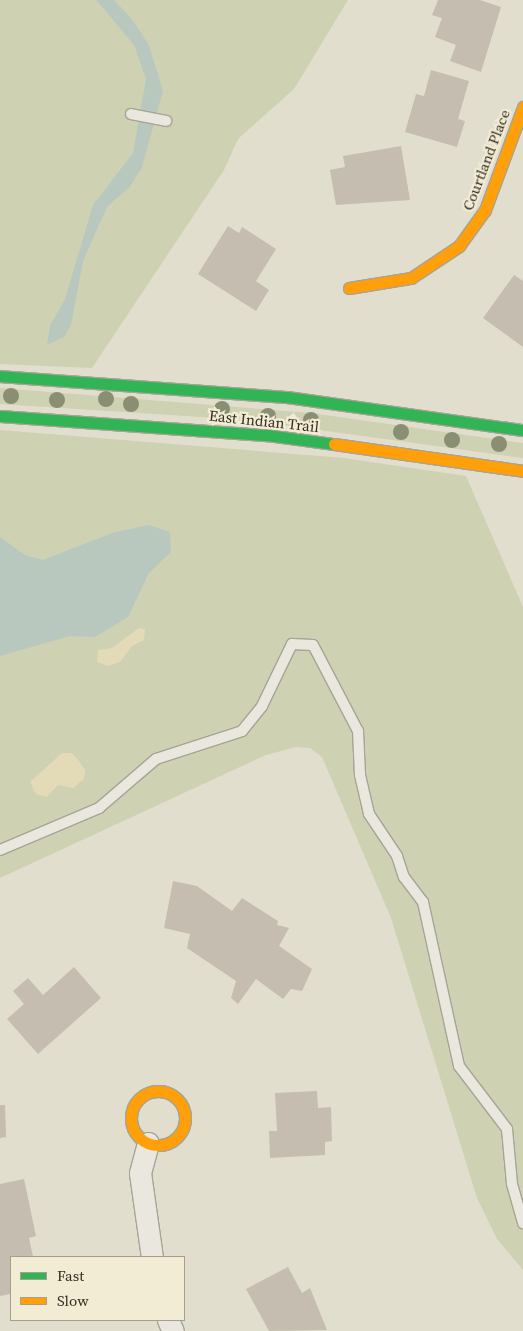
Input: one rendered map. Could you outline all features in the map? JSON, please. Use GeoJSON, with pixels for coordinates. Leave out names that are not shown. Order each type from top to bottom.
{"type":"FeatureCollection","features":[{"type":"Feature","properties":{"kind":"main road","name":"Courtland Place"},"geometry":{"type":"LineString","coordinates":[[349,288],[411,278],[459,246],[485,210],[523,107]]}},
{"type":"Feature","properties":{"kind":"main road","name":"East Indian Trail"},"geometry":{"type":"LineString","coordinates":[[0,376],[270,396],[523,430]]}},
{"type":"Feature","properties":{"kind":"main road","name":"East Indian Trail"},"geometry":{"type":"LineString","coordinates":[[0,416],[267,435],[523,471]]}},
{"type":"Feature","properties":{"kind":"main road"},"geometry":{"type":"LineString","coordinates":[[151,1092],[172,1094],[185,1113],[182,1132],[169,1143],[148,1143],[134,1130],[134,1107],[151,1092]]}},
{"type":"Feature","properties":{"kind":"street"},"geometry":{"type":"LineString","coordinates":[[148,1143],[140,1183],[152,1256]]}},
{"type":"Feature","properties":{"kind":"lane"},"geometry":{"type":"LineString","coordinates":[[132,114],[164,121]]}},
{"type":"Feature","properties":{"kind":"lane"},"geometry":{"type":"LineString","coordinates":[[0,850],[99,808],[156,760],[242,730],[262,706],[292,644],[313,645],[358,731],[360,776],[369,814],[397,856],[404,877],[424,902],[459,1066],[507,1129],[512,1184],[523,1223]]}},
{"type":"Feature","properties":{"kind":"green space"},"geometry":{"type":"Polygon","coordinates":[[[0,0],[348,0],[294,89],[238,139],[224,170],[92,368],[0,364],[0,0]]]}},
{"type":"Feature","properties":{"kind":"green space"},"geometry":{"type":"Polygon","coordinates":[[[0,388],[311,413],[523,443],[523,458],[247,420],[0,404],[0,388]]]}},
{"type":"Feature","properties":{"kind":"green space"},"geometry":{"type":"Polygon","coordinates":[[[0,430],[344,458],[466,476],[523,607],[523,1270],[497,1239],[477,1198],[391,918],[322,757],[310,748],[296,747],[266,755],[0,878],[0,430]]]}},
{"type":"Feature","properties":{"kind":"sand"},"geometry":{"type":"Polygon","coordinates":[[[139,628],[145,629],[144,640],[132,646],[120,662],[108,666],[97,662],[98,650],[112,648],[139,628]]]}},
{"type":"Feature","properties":{"kind":"sand"},"geometry":{"type":"Polygon","coordinates":[[[62,753],[72,753],[79,761],[85,770],[84,779],[73,788],[58,785],[47,797],[36,794],[30,782],[62,753]]]}},
{"type":"Feature","properties":{"kind":"shaded area"},"geometry":{"type":"Polygon","coordinates":[[[96,0],[114,0],[131,18],[149,45],[163,91],[142,167],[130,187],[107,207],[83,261],[71,325],[64,337],[47,345],[50,326],[65,299],[93,205],[133,153],[146,79],[134,45],[96,0]]]}},
{"type":"Feature","properties":{"kind":"shaded area"},"geometry":{"type":"Polygon","coordinates":[[[149,525],[170,532],[171,552],[149,573],[128,617],[95,637],[70,636],[0,656],[0,537],[25,555],[43,560],[112,533],[149,525]]]}},
{"type":"Feature","properties":{"kind":"building"},"geometry":{"type":"Polygon","coordinates":[[[438,0],[480,0],[501,7],[481,72],[450,61],[456,45],[435,37],[442,18],[432,15],[438,0]]]}},
{"type":"Feature","properties":{"kind":"building"},"geometry":{"type":"Polygon","coordinates":[[[431,70],[469,81],[458,119],[465,121],[457,147],[405,132],[416,94],[424,96],[431,70]]]}},
{"type":"Feature","properties":{"kind":"building"},"geometry":{"type":"Polygon","coordinates":[[[401,146],[410,200],[336,205],[330,170],[345,167],[343,156],[401,146]]]}},
{"type":"Feature","properties":{"kind":"building"},"geometry":{"type":"Polygon","coordinates":[[[228,226],[239,233],[242,227],[276,249],[256,281],[269,290],[256,311],[198,274],[228,226]]]}},
{"type":"Feature","properties":{"kind":"building"},"geometry":{"type":"Polygon","coordinates":[[[514,275],[523,281],[523,347],[483,318],[514,275]]]}},
{"type":"Feature","properties":{"kind":"building"},"geometry":{"type":"Polygon","coordinates":[[[173,881],[197,886],[232,911],[242,898],[278,921],[277,925],[289,928],[279,946],[312,969],[302,991],[291,989],[283,999],[256,979],[238,1004],[231,998],[236,981],[187,948],[190,934],[164,928],[173,881]]]}},
{"type":"Feature","properties":{"kind":"building"},"geometry":{"type":"Polygon","coordinates":[[[74,967],[101,998],[38,1054],[7,1019],[24,1004],[13,991],[28,978],[43,995],[74,967]]]}},
{"type":"Feature","properties":{"kind":"building"},"geometry":{"type":"Polygon","coordinates":[[[317,1091],[318,1108],[331,1107],[332,1141],[325,1142],[325,1155],[270,1158],[269,1131],[277,1131],[275,1093],[317,1091]]]}},
{"type":"Feature","properties":{"kind":"building"},"geometry":{"type":"Polygon","coordinates":[[[0,1105],[5,1105],[6,1137],[0,1138],[0,1105]]]}},
{"type":"Feature","properties":{"kind":"building"},"geometry":{"type":"Polygon","coordinates":[[[24,1179],[36,1236],[29,1238],[33,1256],[10,1256],[10,1294],[0,1296],[0,1184],[24,1179]]]}},
{"type":"Feature","properties":{"kind":"building"},"geometry":{"type":"Polygon","coordinates":[[[288,1267],[302,1293],[310,1288],[327,1330],[269,1331],[246,1289],[288,1267]]]}},
{"type":"Feature","properties":{"kind":"traffic: fast"},"geometry":{"type":"LineString","coordinates":[[0,376],[287,397],[523,430]]}},
{"type":"Feature","properties":{"kind":"traffic: fast"},"geometry":{"type":"LineString","coordinates":[[0,416],[267,435],[334,444]]}},
{"type":"Feature","properties":{"kind":"traffic: slow"},"geometry":{"type":"LineString","coordinates":[[349,288],[411,278],[459,246],[485,210],[523,107]]}},
{"type":"Feature","properties":{"kind":"traffic: slow"},"geometry":{"type":"LineString","coordinates":[[334,444],[523,471]]}},
{"type":"Feature","properties":{"kind":"traffic: slow"},"geometry":{"type":"LineString","coordinates":[[158,1091],[168,1093],[177,1099],[183,1108],[185,1118],[183,1128],[177,1137],[168,1143],[158,1145],[148,1143],[139,1137],[133,1128],[131,1118],[133,1108],[139,1099],[148,1093],[158,1091]]}}]}
